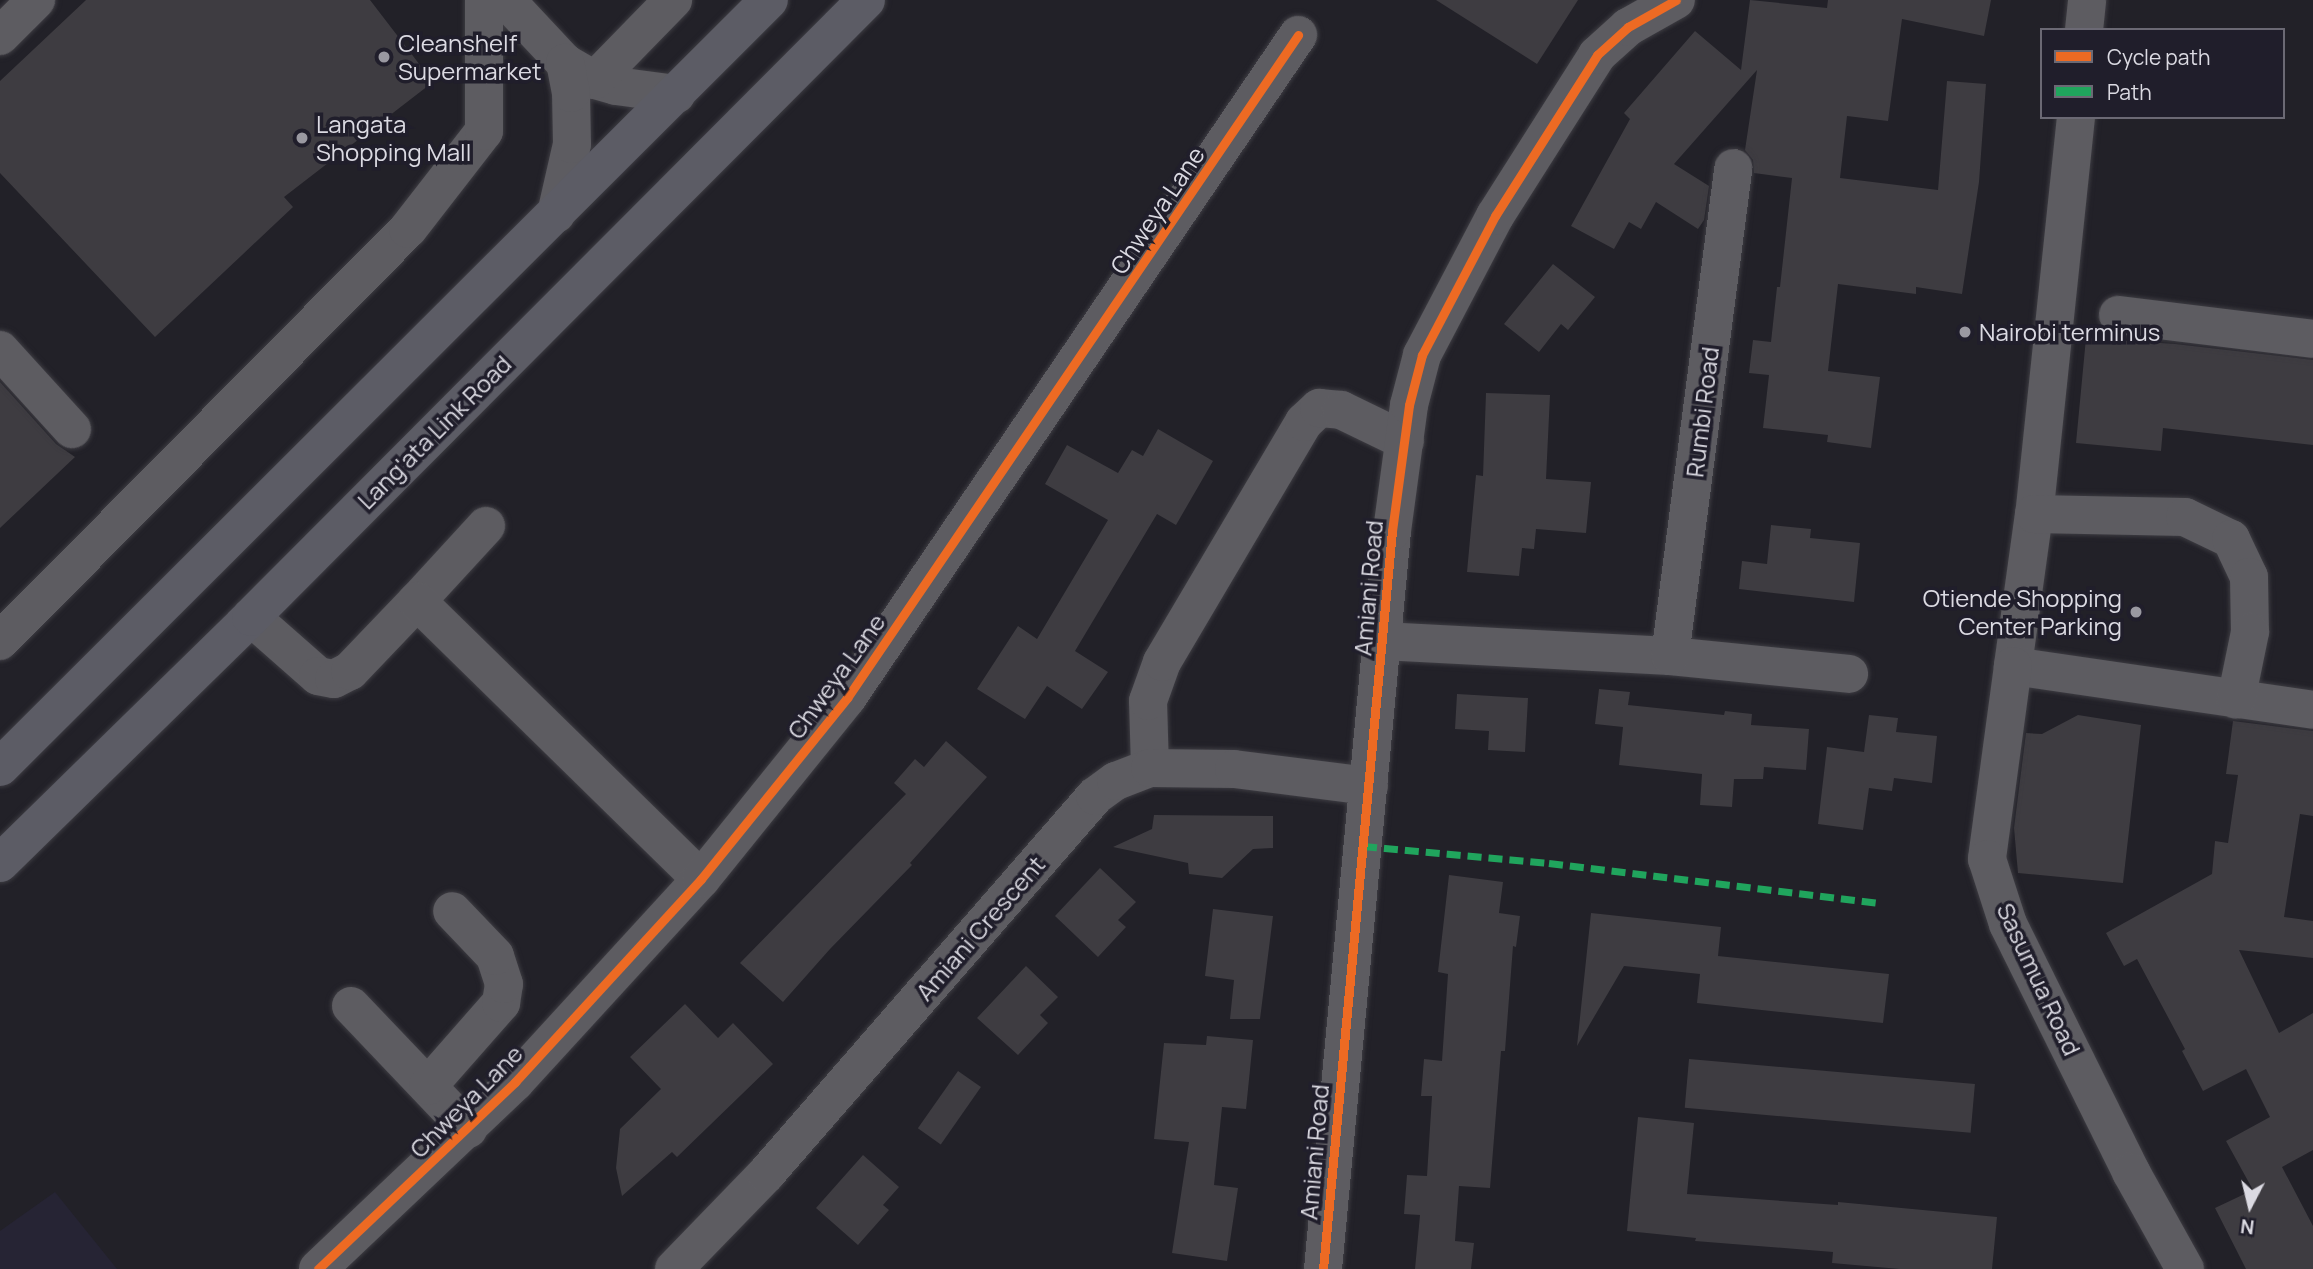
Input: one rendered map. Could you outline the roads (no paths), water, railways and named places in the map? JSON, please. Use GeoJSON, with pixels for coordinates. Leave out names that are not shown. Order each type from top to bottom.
{"type":"FeatureCollection","features":[{"type":"Feature","properties":{"kind":"main road"},"geometry":{"type":"LineString","coordinates":[[0,767],[769,0]]}},
{"type":"Feature","properties":{"kind":"main road","name":"Lang'ata Link Road"},"geometry":{"type":"LineString","coordinates":[[0,863],[251,617],[866,0]]}},
{"type":"Feature","properties":{"kind":"street"},"geometry":{"type":"LineString","coordinates":[[0,36],[36,0]]}},
{"type":"Feature","properties":{"kind":"street"},"geometry":{"type":"LineString","coordinates":[[0,641],[408,229],[484,131],[484,0]]}},
{"type":"Feature","properties":{"kind":"street"},"geometry":{"type":"LineString","coordinates":[[506,0],[580,71],[641,91],[676,94]]}},
{"type":"Feature","properties":{"kind":"street"},"geometry":{"type":"LineString","coordinates":[[556,214],[572,144],[571,93],[580,71],[673,0]]}},
{"type":"Feature","properties":{"kind":"street","name":"Amiani Road"},"geometry":{"type":"LineString","coordinates":[[1323,1269],[1392,531],[1409,405],[1422,355],[1453,289],[1549,127],[1597,55],[1628,27],[1676,0]]}},
{"type":"Feature","properties":{"kind":"street"},"geometry":{"type":"LineString","coordinates":[[2084,28],[2087,0]]}},
{"type":"Feature","properties":{"kind":"street","name":"Chweya Lane"},"geometry":{"type":"LineString","coordinates":[[318,1269],[468,1129],[701,879],[847,698],[1298,35]]}},
{"type":"Feature","properties":{"kind":"street","name":"Sasumua Road"},"geometry":{"type":"LineString","coordinates":[[2076,119],[2034,514],[1987,859],[2008,924],[2131,1171],[2185,1269]]}},
{"type":"Feature","properties":{"kind":"street","name":"Rumbi Road"},"geometry":{"type":"LineString","coordinates":[[1670,656],[1733,168]]}},
{"type":"Feature","properties":{"kind":"street"},"geometry":{"type":"LineString","coordinates":[[2118,315],[2313,339]]}},
{"type":"Feature","properties":{"kind":"street"},"geometry":{"type":"LineString","coordinates":[[0,350],[72,429]]}},
{"type":"Feature","properties":{"kind":"street"},"geometry":{"type":"LineString","coordinates":[[1150,768],[1148,701],[1162,662],[1304,422],[1319,408],[1341,411],[1405,441]]}},
{"type":"Feature","properties":{"kind":"street"},"geometry":{"type":"LineString","coordinates":[[2034,514],[2185,517],[2231,539],[2249,577],[2250,632],[2236,700]]}},
{"type":"Feature","properties":{"kind":"street"},"geometry":{"type":"LineString","coordinates":[[251,617],[318,676],[334,679],[350,671],[486,526]]}},
{"type":"Feature","properties":{"kind":"street"},"geometry":{"type":"LineString","coordinates":[[417,601],[701,879]]}},
{"type":"Feature","properties":{"kind":"street"},"geometry":{"type":"LineString","coordinates":[[1382,641],[1670,656],[1849,674]]}},
{"type":"Feature","properties":{"kind":"street"},"geometry":{"type":"LineString","coordinates":[[2013,666],[2313,710]]}},
{"type":"Feature","properties":{"kind":"street","name":"Amiani Crescent"},"geometry":{"type":"LineString","coordinates":[[674,1269],[766,1174],[1095,796],[1116,781],[1150,768],[1234,769],[1369,786]]}},
{"type":"Feature","properties":{"kind":"street"},"geometry":{"type":"LineString","coordinates":[[428,1086],[501,1003],[504,984],[495,956],[452,911]]}},
{"type":"Feature","properties":{"kind":"street"},"geometry":{"type":"LineString","coordinates":[[351,1006],[468,1129]]}},
{"type":"Feature","properties":{"kind":"place","name":"Cleanshelf Supermarket"},"geometry":{"type":"Point","coordinates":[384,57]}},
{"type":"Feature","properties":{"kind":"place","name":"Langata Shopping Mall"},"geometry":{"type":"Point","coordinates":[302,138]}},
{"type":"Feature","properties":{"kind":"place","name":"Nairobi terminus"},"geometry":{"type":"Point","coordinates":[1965,332]}},
{"type":"Feature","properties":{"kind":"place","name":"Otiende Shopping Center Parking"},"geometry":{"type":"Point","coordinates":[2136,612]}}]}
